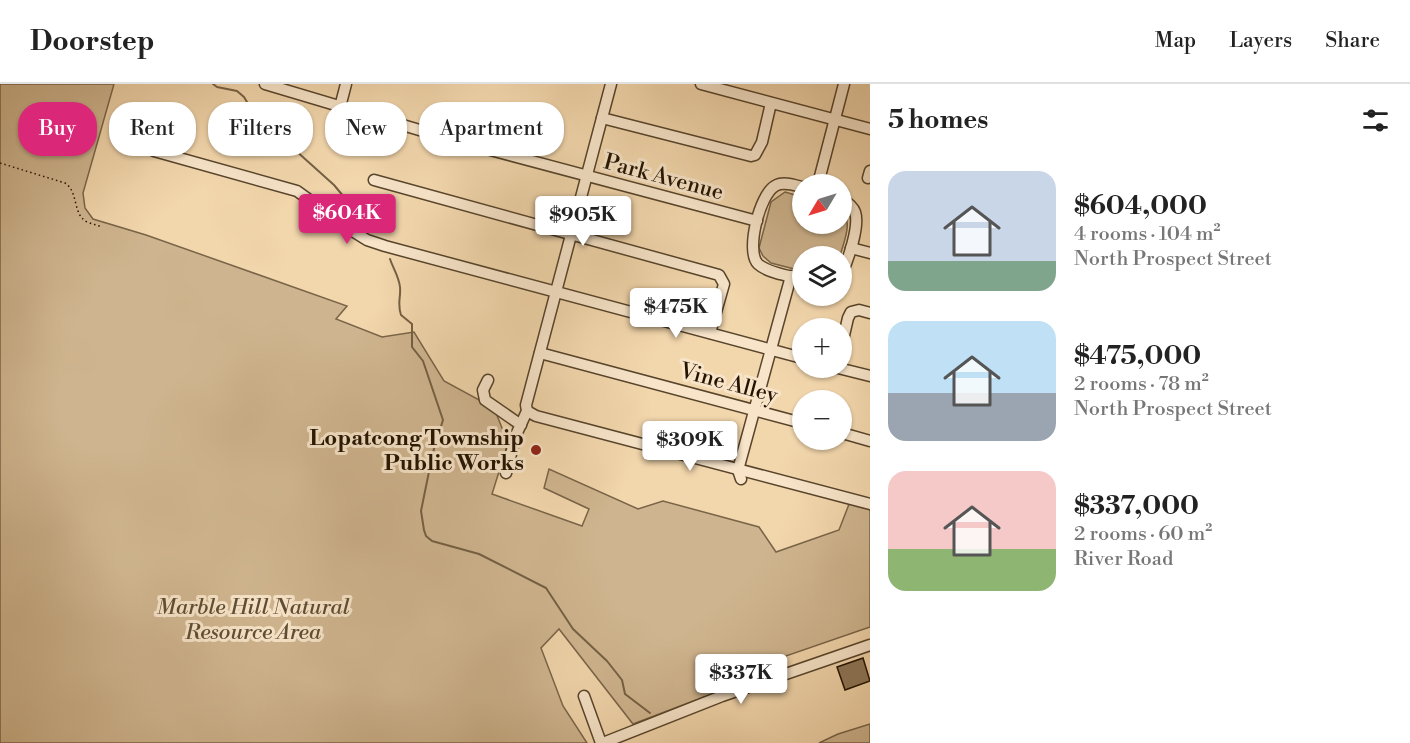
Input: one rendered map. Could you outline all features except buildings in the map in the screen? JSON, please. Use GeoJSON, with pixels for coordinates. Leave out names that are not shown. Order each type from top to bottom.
{"type":"FeatureCollection","features":[{"type":"Feature","properties":{"kind":"street"},"geometry":{"type":"LineString","coordinates":[[265,84],[325,103]]}},
{"type":"Feature","properties":{"kind":"street"},"geometry":{"type":"LineString","coordinates":[[341,102],[346,84]]}},
{"type":"Feature","properties":{"kind":"street"},"geometry":{"type":"LineString","coordinates":[[506,473],[527,411],[526,405],[611,84]]}},
{"type":"Feature","properties":{"kind":"street"},"geometry":{"type":"LineString","coordinates":[[701,84],[870,129]]}},
{"type":"Feature","properties":{"kind":"street"},"geometry":{"type":"LineString","coordinates":[[820,174],[844,84]]}},
{"type":"Feature","properties":{"kind":"street"},"geometry":{"type":"LineString","coordinates":[[602,118],[751,156],[755,155],[760,147],[771,103]]}},
{"type":"Feature","properties":{"kind":"street","name":"Park Avenue"},"geometry":{"type":"LineString","coordinates":[[407,126],[758,220]]}},
{"type":"Feature","properties":{"kind":"street"},"geometry":{"type":"LineString","coordinates":[[172,156],[297,191],[367,240],[433,260],[792,355]]}},
{"type":"Feature","properties":{"kind":"street"},"geometry":{"type":"LineString","coordinates":[[374,180],[719,275],[724,284],[710,333]]}},
{"type":"Feature","properties":{"kind":"street"},"geometry":{"type":"LineString","coordinates":[[792,185],[775,186],[764,198],[752,248],[755,259],[764,267],[792,276]]}},
{"type":"Feature","properties":{"kind":"street"},"geometry":{"type":"LineString","coordinates":[[851,246],[856,225],[855,210],[852,207]]}},
{"type":"Feature","properties":{"kind":"street"},"geometry":{"type":"LineString","coordinates":[[852,248],[870,253]]}},
{"type":"Feature","properties":{"kind":"street"},"geometry":{"type":"LineString","coordinates":[[740,474],[772,350],[792,292]]}},
{"type":"Feature","properties":{"kind":"street"},"geometry":{"type":"LineString","coordinates":[[848,318],[851,312],[859,310],[870,313]]}},
{"type":"Feature","properties":{"kind":"street","name":"Vine Alley"},"geometry":{"type":"LineString","coordinates":[[540,353],[792,420]]}},
{"type":"Feature","properties":{"kind":"street"},"geometry":{"type":"LineString","coordinates":[[852,372],[870,376]]}},
{"type":"Feature","properties":{"kind":"street"},"geometry":{"type":"LineString","coordinates":[[488,380],[483,390],[485,400],[521,425]]}},
{"type":"Feature","properties":{"kind":"street"},"geometry":{"type":"LineString","coordinates":[[527,411],[536,416],[740,474],[870,504]]}},
{"type":"Feature","properties":{"kind":"street"},"geometry":{"type":"LineString","coordinates":[[852,436],[870,441]]}},
{"type":"Feature","properties":{"kind":"street"},"geometry":{"type":"LineString","coordinates":[[584,696],[602,743],[627,738],[722,696],[870,645]]}},
{"type":"Feature","properties":{"kind":"path"},"geometry":{"type":"LineString","coordinates":[[0,163],[65,183],[73,190],[79,214],[83,219],[102,226]]}},
{"type":"Feature","properties":{"kind":"green space","name":"Marble Hill Natural Resource Area"},"geometry":{"type":"Polygon","coordinates":[[[0,84],[114,84],[97,144],[97,102],[18,102],[18,156],[94,156],[83,193],[85,208],[93,219],[146,235],[347,306],[336,319],[382,337],[414,332],[444,381],[494,408],[508,443],[492,494],[582,526],[589,509],[544,488],[549,469],[638,509],[663,501],[759,527],[776,552],[839,530],[851,499],[870,503],[870,627],[725,677],[725,689],[633,724],[559,629],[541,648],[563,706],[587,743],[0,743],[0,84]]]}},
{"type":"Feature","properties":{"kind":"green space"},"geometry":{"type":"Polygon","coordinates":[[[785,192],[792,194],[792,234],[846,234],[843,246],[792,246],[792,268],[771,263],[763,256],[759,248],[771,202],[785,192]]]}},
{"type":"Feature","properties":{"kind":"green space"},"geometry":{"type":"Polygon","coordinates":[[[870,724],[870,743],[819,743],[838,734],[870,724]]]}},
{"type":"Feature","properties":{"kind":"waterway"},"geometry":{"type":"LineString","coordinates":[[213,84],[237,91],[244,97],[250,107],[261,113],[275,132],[334,185],[369,227]]}},
{"type":"Feature","properties":{"kind":"waterway"},"geometry":{"type":"LineString","coordinates":[[390,259],[399,283],[401,315],[412,324],[412,347],[423,361],[443,420],[433,452],[421,511],[426,536],[432,541],[479,554],[546,588],[573,629],[607,661],[622,680],[625,694],[650,713]]}},
{"type":"Feature","properties":{"kind":"place","name":"Lopatcong Township Public Works"},"geometry":{"type":"Point","coordinates":[536,450]}}]}
